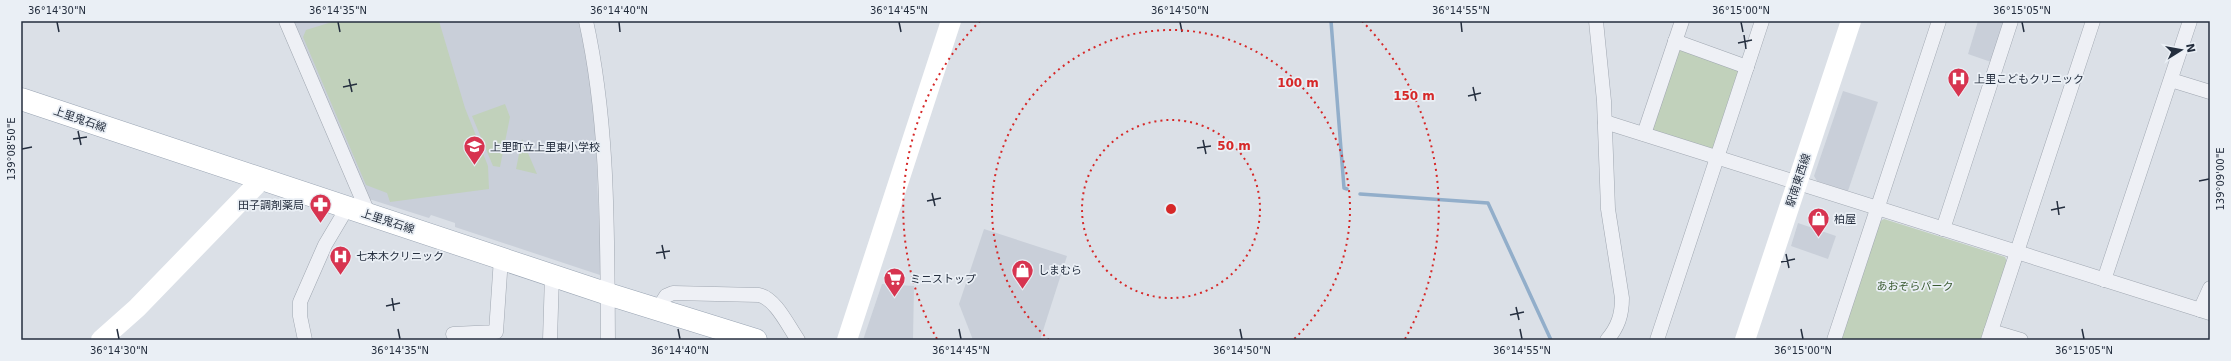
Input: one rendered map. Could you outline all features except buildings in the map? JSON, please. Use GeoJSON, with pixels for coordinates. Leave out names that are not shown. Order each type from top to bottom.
{"type":"FeatureCollection","features":[{"type":"Feature","properties":{"kind":"main road","name":"上里鬼石線"},"geometry":{"type":"LineString","coordinates":[[21,99],[261,180],[608,294],[756,340]]}},
{"type":"Feature","properties":{"kind":"street"},"geometry":{"type":"LineString","coordinates":[[286,21],[369,215]]}},
{"type":"Feature","properties":{"kind":"street"},"geometry":{"type":"LineString","coordinates":[[586,21],[596,72],[601,132],[608,294],[608,340]]}},
{"type":"Feature","properties":{"kind":"street"},"geometry":{"type":"LineString","coordinates":[[847,340],[951,21]]}},
{"type":"Feature","properties":{"kind":"street"},"geometry":{"type":"LineString","coordinates":[[1596,21],[1605,122],[1608,209],[1622,298],[1622,311],[1619,324],[1607,340]]}},
{"type":"Feature","properties":{"kind":"street"},"geometry":{"type":"LineString","coordinates":[[1644,134],[1682,21]]}},
{"type":"Feature","properties":{"kind":"street"},"geometry":{"type":"LineString","coordinates":[[1657,340],[1762,21]]}},
{"type":"Feature","properties":{"kind":"street","name":"駅南東西線"},"geometry":{"type":"LineString","coordinates":[[1746,340],[1851,21]]}},
{"type":"Feature","properties":{"kind":"street"},"geometry":{"type":"LineString","coordinates":[[1834,340],[1939,21]]}},
{"type":"Feature","properties":{"kind":"street"},"geometry":{"type":"LineString","coordinates":[[1943,229],[2011,21]]}},
{"type":"Feature","properties":{"kind":"street"},"geometry":{"type":"LineString","coordinates":[[2021,340],[1989,335],[2092,21]]}},
{"type":"Feature","properties":{"kind":"street"},"geometry":{"type":"LineString","coordinates":[[2104,280],[2190,21]]}},
{"type":"Feature","properties":{"kind":"street"},"geometry":{"type":"LineString","coordinates":[[1675,41],[1747,67]]}},
{"type":"Feature","properties":{"kind":"street"},"geometry":{"type":"LineString","coordinates":[[2170,80],[2210,92]]}},
{"type":"Feature","properties":{"kind":"street"},"geometry":{"type":"LineString","coordinates":[[1605,122],[2205,312],[2210,288]]}},
{"type":"Feature","properties":{"kind":"street"},"geometry":{"type":"LineString","coordinates":[[101,340],[138,308],[261,180]]}},
{"type":"Feature","properties":{"kind":"street"},"geometry":{"type":"LineString","coordinates":[[305,340],[300,316],[300,302],[325,245],[347,208]]}},
{"type":"Feature","properties":{"kind":"street"},"geometry":{"type":"LineString","coordinates":[[453,334],[496,332],[501,258]]}},
{"type":"Feature","properties":{"kind":"street"},"geometry":{"type":"LineString","coordinates":[[550,340],[552,275]]}},
{"type":"Feature","properties":{"kind":"street"},"geometry":{"type":"LineString","coordinates":[[657,310],[666,296],[673,294],[760,295],[768,297],[774,304],[798,340]]}},
{"type":"Feature","properties":{"kind":"shaded area","name":"上里町立上里東小学校"},"geometry":{"type":"Polygon","coordinates":[[[290,21],[582,21],[587,46],[596,136],[598,203],[603,276],[455,227],[455,223],[431,215],[429,218],[366,198],[290,21]]]}},
{"type":"Feature","properties":{"kind":"shaded area"},"geometry":{"type":"Polygon","coordinates":[[[1978,21],[2005,21],[1991,62],[1968,54],[1978,21]]]}},
{"type":"Feature","properties":{"kind":"shaded area"},"geometry":{"type":"Polygon","coordinates":[[[1843,91],[1878,102],[1848,191],[1817,181],[1814,176],[1843,91]]]}},
{"type":"Feature","properties":{"kind":"shaded area"},"geometry":{"type":"Polygon","coordinates":[[[1798,223],[1836,236],[1828,259],[1791,246],[1798,223]]]}},
{"type":"Feature","properties":{"kind":"shaded area"},"geometry":{"type":"Polygon","coordinates":[[[984,229],[1067,256],[1040,340],[973,340],[959,304],[984,229]]]}},
{"type":"Feature","properties":{"kind":"shaded area"},"geometry":{"type":"Polygon","coordinates":[[[882,284],[914,286],[913,340],[863,340],[882,284]]]}},
{"type":"Feature","properties":{"kind":"green space"},"geometry":{"type":"Polygon","coordinates":[[[335,21],[439,21],[465,108],[488,166],[489,189],[390,202],[387,193],[366,185],[303,37],[306,30],[335,21]]]}},
{"type":"Feature","properties":{"kind":"green space"},"geometry":{"type":"Polygon","coordinates":[[[1682,49],[1737,67],[1740,72],[1715,148],[1710,150],[1654,133],[1652,128],[1677,51],[1682,49]]]}},
{"type":"Feature","properties":{"kind":"green space"},"geometry":{"type":"Polygon","coordinates":[[[505,104],[510,117],[500,167],[493,166],[472,116],[505,104]]]}},
{"type":"Feature","properties":{"kind":"green space"},"geometry":{"type":"Polygon","coordinates":[[[522,139],[537,174],[516,169],[522,139]]]}},
{"type":"Feature","properties":{"kind":"green space","name":"あおぞらパーク"},"geometry":{"type":"Polygon","coordinates":[[[1884,219],[2005,257],[2007,262],[1982,340],[1840,340],[1879,222],[1884,219]]]}},
{"type":"Feature","properties":{"kind":"waterway"},"geometry":{"type":"LineString","coordinates":[[1331,21],[1344,188],[1347,189]]}},
{"type":"Feature","properties":{"kind":"waterway"},"geometry":{"type":"LineString","coordinates":[[1360,194],[1488,203],[1551,340]]}},
{"type":"Feature","properties":{"kind":"place","name":"上里こどもクリニック"},"geometry":{"type":"Point","coordinates":[1959,98]}},
{"type":"Feature","properties":{"kind":"place","name":"上里町立上里東小学校"},"geometry":{"type":"Point","coordinates":[475,166]}},
{"type":"Feature","properties":{"kind":"place","name":"田子調剤薬局"},"geometry":{"type":"Point","coordinates":[320,224]}},
{"type":"Feature","properties":{"kind":"place","name":"柏屋"},"geometry":{"type":"Point","coordinates":[1818,238]}},
{"type":"Feature","properties":{"kind":"place","name":"七本木クリニック"},"geometry":{"type":"Point","coordinates":[341,276]}},
{"type":"Feature","properties":{"kind":"place","name":"しまむら"},"geometry":{"type":"Point","coordinates":[1022,290]}},
{"type":"Feature","properties":{"kind":"place","name":"ミニストップ"},"geometry":{"type":"Point","coordinates":[894,298]}}]}
